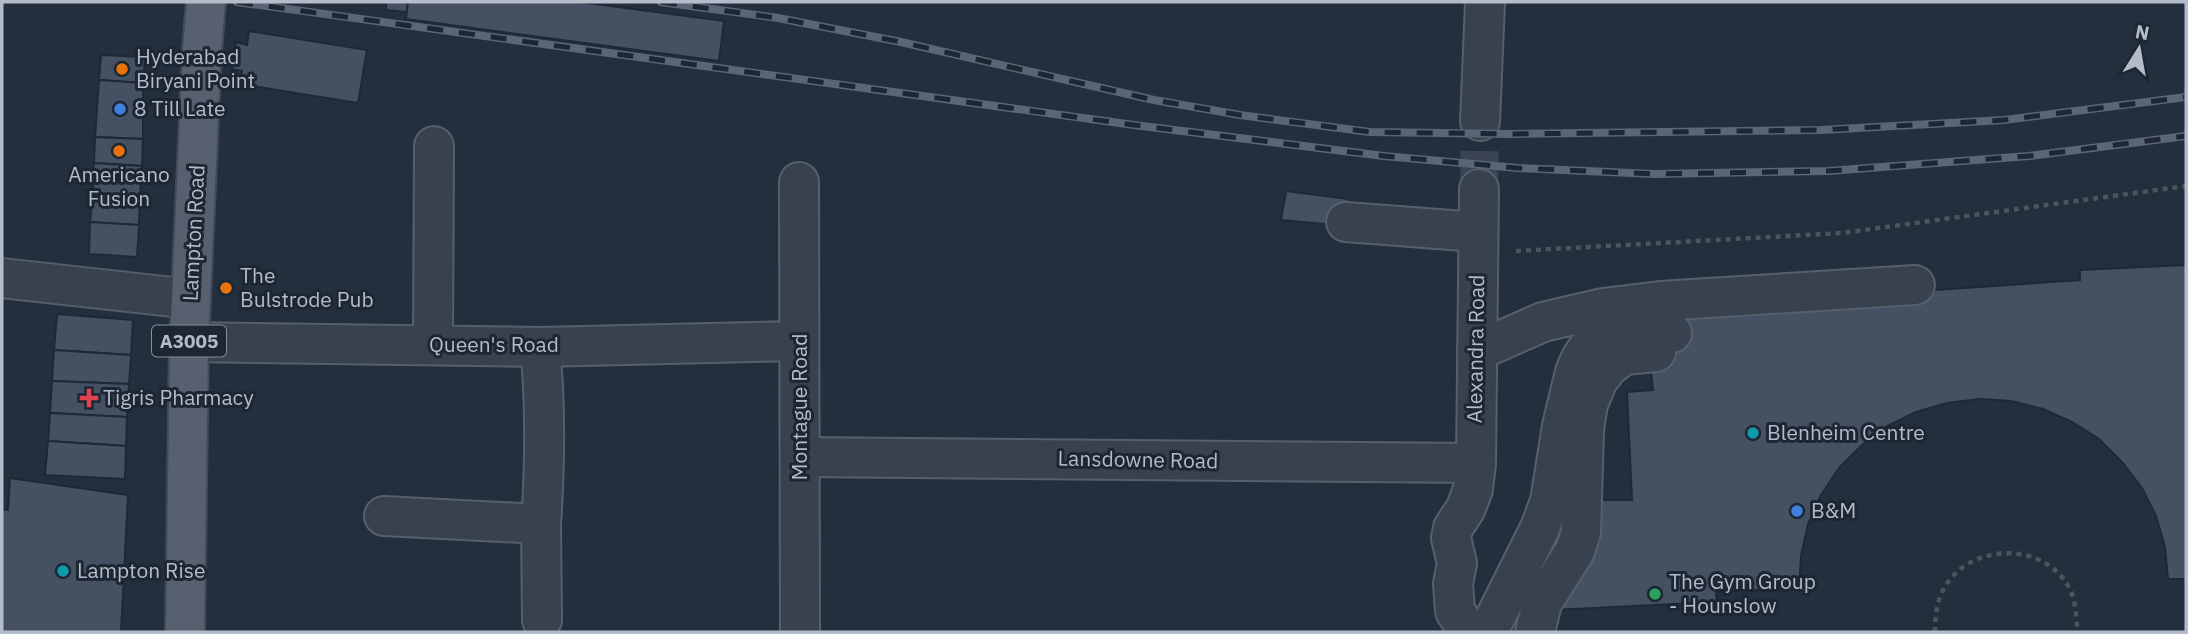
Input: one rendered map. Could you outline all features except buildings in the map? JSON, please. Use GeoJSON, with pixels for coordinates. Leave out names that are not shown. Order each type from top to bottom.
{"type":"FeatureCollection","features":[{"type":"Feature","properties":{"kind":"main road","name":"Lampton Road"},"geometry":{"type":"LineString","coordinates":[[186,632],[189,342],[206,2]]}},
{"type":"Feature","properties":{"kind":"street"},"geometry":{"type":"LineString","coordinates":[[1480,121],[1485,2]]}},
{"type":"Feature","properties":{"kind":"street"},"geometry":{"type":"LineString","coordinates":[[433,345],[434,146]]}},
{"type":"Feature","properties":{"kind":"street","name":"Montague Road"},"geometry":{"type":"LineString","coordinates":[[799,182],[800,632]]}},
{"type":"Feature","properties":{"kind":"street","name":"Alexandra Road"},"geometry":{"type":"LineString","coordinates":[[1469,632],[1455,611],[1453,600],[1457,562],[1469,549],[1473,531],[1466,508],[1473,489],[1476,463],[1479,189]]}},
{"type":"Feature","properties":{"kind":"street"},"geometry":{"type":"LineString","coordinates":[[1346,222],[1477,243]]}},
{"type":"Feature","properties":{"kind":"street"},"geometry":{"type":"LineString","coordinates":[[2,278],[191,299]]}},
{"type":"Feature","properties":{"kind":"street"},"geometry":{"type":"LineString","coordinates":[[1477,351],[1543,322],[1603,308],[1660,301],[1915,285]]}},
{"type":"Feature","properties":{"kind":"street"},"geometry":{"type":"LineString","coordinates":[[1500,632],[1487,632],[1540,528],[1550,501],[1562,426],[1581,358],[1590,345],[1606,338],[1672,343],[1624,355],[1609,366],[1598,380],[1588,404],[1584,429],[1581,532],[1575,551],[1542,603],[1535,632]]}},
{"type":"Feature","properties":{"kind":"street","name":"Queen's Road"},"geometry":{"type":"LineString","coordinates":[[189,342],[540,346],[799,341]]}},
{"type":"Feature","properties":{"kind":"street"},"geometry":{"type":"LineString","coordinates":[[540,346],[545,466],[541,524],[541,620]]}},
{"type":"Feature","properties":{"kind":"street","name":"Lansdowne Road"},"geometry":{"type":"LineString","coordinates":[[800,457],[1476,463]]}},
{"type":"Feature","properties":{"kind":"street"},"geometry":{"type":"LineString","coordinates":[[384,516],[541,524]]}},
{"type":"Feature","properties":{"kind":"path"},"geometry":{"type":"LineString","coordinates":[[1477,243],[1842,233],[2186,186]]}},
{"type":"Feature","properties":{"kind":"path"},"geometry":{"type":"LineString","coordinates":[[1935,632],[1941,594],[1951,577],[1968,563],[1990,555],[2010,553],[2040,560],[2063,579],[2071,593],[2077,632]]}},
{"type":"Feature","properties":{"kind":"tunnel"},"geometry":{"type":"LineString","coordinates":[[1479,189],[1480,121]]}},
{"type":"Feature","properties":{"kind":"railway"},"geometry":{"type":"LineString","coordinates":[[237,2],[1134,125],[1384,156],[1518,168],[1654,174],[1828,171],[2029,156],[2186,136]]}},
{"type":"Feature","properties":{"kind":"railway"},"geometry":{"type":"LineString","coordinates":[[661,2],[778,18],[901,42],[1154,100],[1240,115],[1370,132],[1513,134],[1821,130],[2004,120],[2186,97]]}},
{"type":"Feature","properties":{"kind":"place","name":"Hyderabad Biryani Point"},"geometry":{"type":"Point","coordinates":[122,69]}},
{"type":"Feature","properties":{"kind":"place","name":"8 Till Late"},"geometry":{"type":"Point","coordinates":[120,109]}},
{"type":"Feature","properties":{"kind":"place","name":"Americano Fusion"},"geometry":{"type":"Point","coordinates":[119,151]}},
{"type":"Feature","properties":{"kind":"place","name":"The Bulstrode Pub"},"geometry":{"type":"Point","coordinates":[226,288]}},
{"type":"Feature","properties":{"kind":"place","name":"Tigris Pharmacy"},"geometry":{"type":"Point","coordinates":[89,398]}},
{"type":"Feature","properties":{"kind":"place","name":"Blenheim Centre"},"geometry":{"type":"Point","coordinates":[1753,433]}},
{"type":"Feature","properties":{"kind":"place","name":"B&M"},"geometry":{"type":"Point","coordinates":[1797,511]}},
{"type":"Feature","properties":{"kind":"place","name":"Lampton Rise"},"geometry":{"type":"Point","coordinates":[63,571]}},
{"type":"Feature","properties":{"kind":"place","name":"The Gym Group - Hounslow"},"geometry":{"type":"Point","coordinates":[1655,594]}}]}
